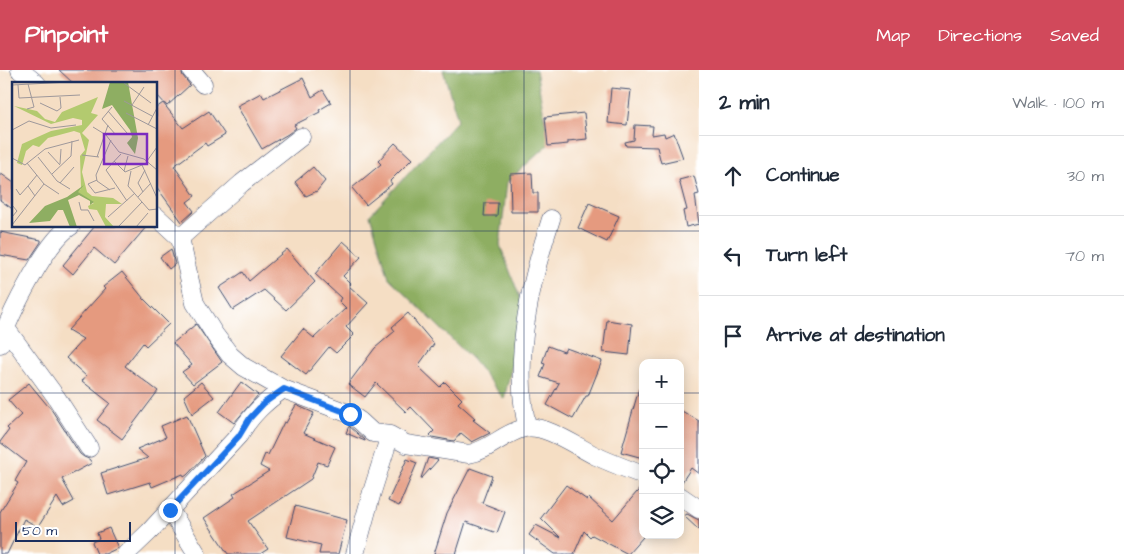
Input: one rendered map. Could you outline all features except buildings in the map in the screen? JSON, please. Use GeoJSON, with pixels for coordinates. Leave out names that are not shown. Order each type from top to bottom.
{"type":"FeatureCollection","features":[{"type":"Feature","properties":{"kind":"street"},"geometry":{"type":"LineString","coordinates":[[20,70],[35,82]]}},
{"type":"Feature","properties":{"kind":"street"},"geometry":{"type":"LineString","coordinates":[[180,238],[242,183],[301,137]]}},
{"type":"Feature","properties":{"kind":"street"},"geometry":{"type":"LineString","coordinates":[[158,218],[180,238],[195,303],[230,355],[250,371],[284,389],[350,414],[373,433],[390,435],[406,444],[469,454],[479,452],[516,431],[534,428],[548,432],[597,457],[639,473]]}},
{"type":"Feature","properties":{"kind":"street"},"geometry":{"type":"LineString","coordinates":[[527,428],[522,390],[523,351],[527,316],[540,251],[551,219]]}},
{"type":"Feature","properties":{"kind":"street"},"geometry":{"type":"LineString","coordinates":[[0,344],[5,327],[29,280],[62,232],[68,228]]}},
{"type":"Feature","properties":{"kind":"street"},"geometry":{"type":"LineString","coordinates":[[5,327],[56,397],[89,448]]}},
{"type":"Feature","properties":{"kind":"street"},"geometry":{"type":"LineString","coordinates":[[250,371],[264,403]]}},
{"type":"Feature","properties":{"kind":"street"},"geometry":{"type":"LineString","coordinates":[[126,554],[239,436],[250,418],[264,403],[284,389]]}},
{"type":"Feature","properties":{"kind":"street"},"geometry":{"type":"LineString","coordinates":[[355,554],[390,435]]}},
{"type":"Feature","properties":{"kind":"street"},"geometry":{"type":"LineString","coordinates":[[684,498],[698,506]]}},
{"type":"Feature","properties":{"kind":"street"},"geometry":{"type":"LineString","coordinates":[[170,510],[197,554]]}},
{"type":"Feature","properties":{"kind":"green space"},"geometry":{"type":"Polygon","coordinates":[[[443,70],[536,70],[549,144],[507,182],[500,245],[525,311],[504,399],[473,360],[389,278],[370,215],[458,120],[443,70]]]}},
{"type":"Feature","properties":{"kind":"route"},"geometry":{"type":"LineString","coordinates":[[170,510],[239,436],[250,418],[264,403],[284,389],[350,414]]}}]}
